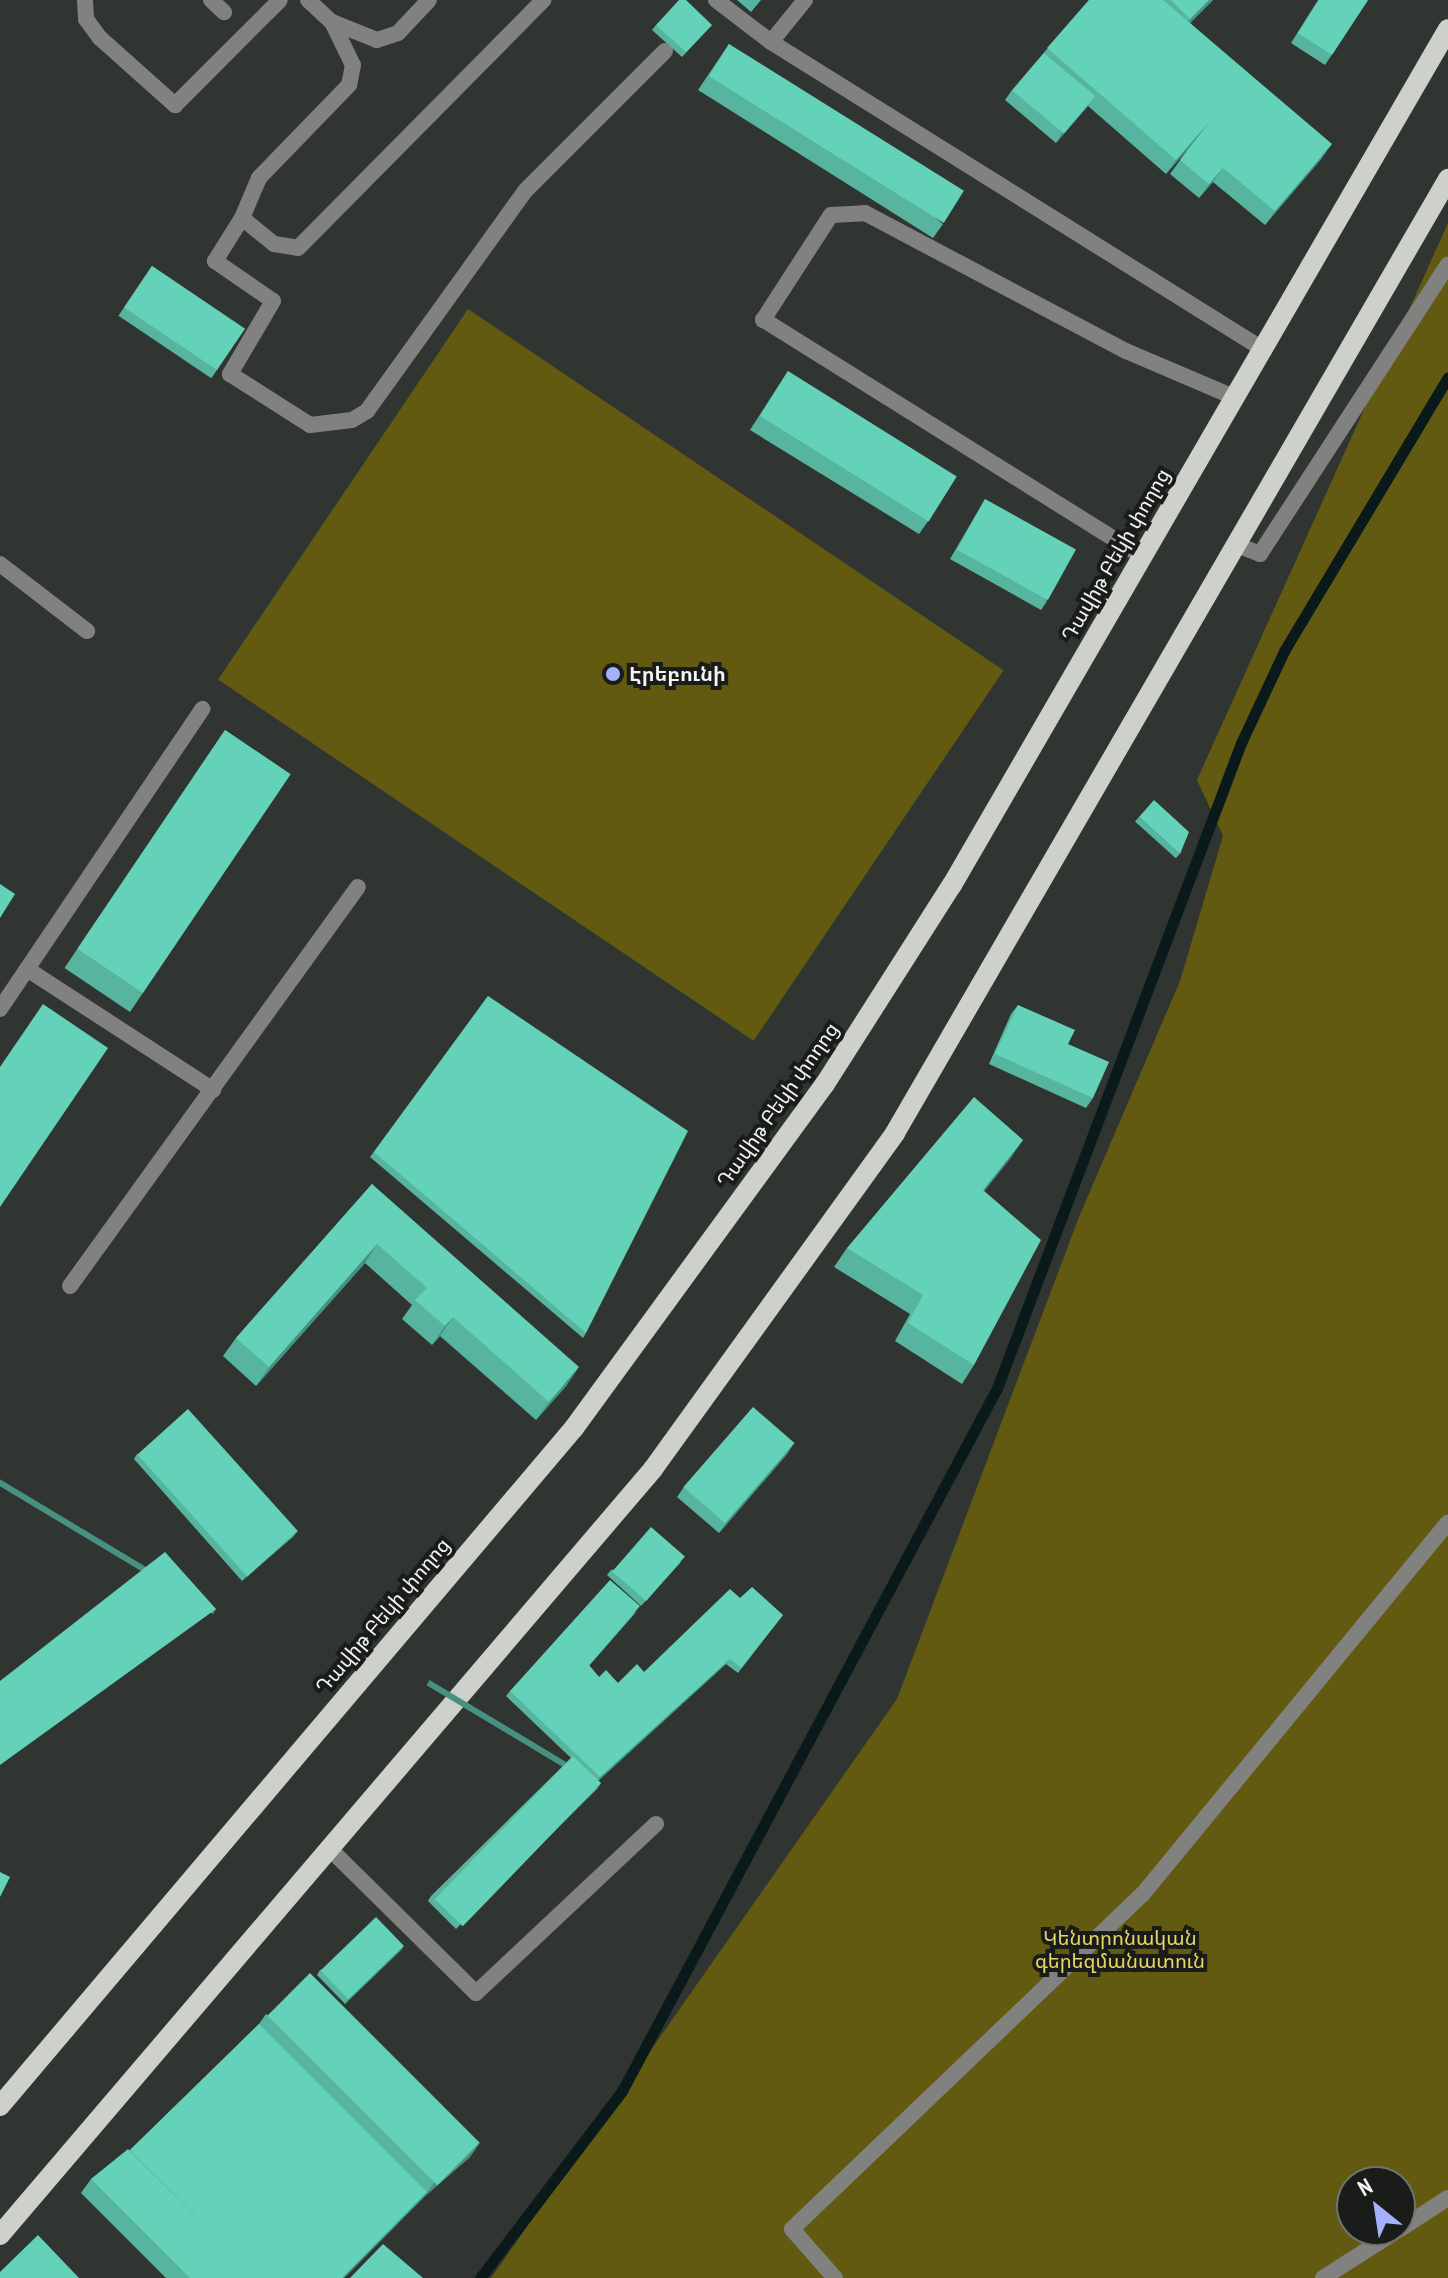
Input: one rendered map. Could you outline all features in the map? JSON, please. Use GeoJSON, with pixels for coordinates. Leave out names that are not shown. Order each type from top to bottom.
{"type":"FeatureCollection","features":[{"type":"Feature","properties":{"kind":"main road","name":"Դավիթ Բեկի փողոց"},"geometry":{"type":"LineString","coordinates":[[0,2106],[583,1415],[825,1084],[952,885],[1448,29]]}},
{"type":"Feature","properties":{"kind":"main road"},"geometry":{"type":"LineString","coordinates":[[0,2235],[653,1469],[895,1133],[1448,179]]}},
{"type":"Feature","properties":{"kind":"street"},"geometry":{"type":"LineString","coordinates":[[85,0],[86,19],[100,38],[175,105],[280,0]]}},
{"type":"Feature","properties":{"kind":"street"},"geometry":{"type":"LineString","coordinates":[[211,0],[224,12]]}},
{"type":"Feature","properties":{"kind":"street"},"geometry":{"type":"LineString","coordinates":[[308,0],[332,22],[377,40],[387,39],[429,0]]}},
{"type":"Feature","properties":{"kind":"street"},"geometry":{"type":"LineString","coordinates":[[242,218],[274,244],[298,248],[374,176],[543,0]]}},
{"type":"Feature","properties":{"kind":"street"},"geometry":{"type":"LineString","coordinates":[[716,0],[771,42],[1264,350]]}},
{"type":"Feature","properties":{"kind":"street"},"geometry":{"type":"LineString","coordinates":[[771,42],[805,0]]}},
{"type":"Feature","properties":{"kind":"street"},"geometry":{"type":"LineString","coordinates":[[332,22],[353,65],[349,85],[259,178],[242,218],[215,261],[273,301],[230,374],[310,425],[352,420],[367,411],[525,191],[665,51]]}},
{"type":"Feature","properties":{"kind":"street"},"geometry":{"type":"LineString","coordinates":[[1143,557],[763,320],[831,215],[865,213],[1126,351],[1236,398]]}},
{"type":"Feature","properties":{"kind":"street"},"geometry":{"type":"LineString","coordinates":[[1237,545],[1260,554],[1448,265]]}},
{"type":"Feature","properties":{"kind":"street"},"geometry":{"type":"LineString","coordinates":[[0,564],[87,631]]}},
{"type":"Feature","properties":{"kind":"street"},"geometry":{"type":"LineString","coordinates":[[0,1009],[202,709]]}},
{"type":"Feature","properties":{"kind":"street"},"geometry":{"type":"LineString","coordinates":[[70,1286],[358,887]]}},
{"type":"Feature","properties":{"kind":"street"},"geometry":{"type":"LineString","coordinates":[[27,969],[213,1090]]}},
{"type":"Feature","properties":{"kind":"street"},"geometry":{"type":"LineString","coordinates":[[835,2278],[792,2229],[1142,1895],[1448,1523]]}},
{"type":"Feature","properties":{"kind":"street"},"geometry":{"type":"LineString","coordinates":[[330,1849],[476,1993],[656,1824]]}},
{"type":"Feature","properties":{"kind":"street"},"geometry":{"type":"LineString","coordinates":[[1416,2218],[1448,2198]]}},
{"type":"Feature","properties":{"kind":"street"},"geometry":{"type":"LineString","coordinates":[[1323,2278],[1373,2246]]}},
{"type":"Feature","properties":{"kind":"green space","name":"Կենտրոնական գերեզմանատուն"},"geometry":{"type":"Polygon","coordinates":[[[1448,223],[1448,2278],[491,2278],[897,1699],[1079,1217],[1180,981],[1223,836],[1197,780],[1448,223]]]}},
{"type":"Feature","properties":{"kind":"green space","name":"Էրեբունի"},"geometry":{"type":"Polygon","coordinates":[[[468,309],[1004,670],[754,1041],[218,680],[468,309]]]}},
{"type":"Feature","properties":{"kind":"building"},"geometry":{"type":"Polygon","coordinates":[[[679,0],[686,0],[712,25],[686,52],[656,25],[679,0]]]}},
{"type":"Feature","properties":{"kind":"building"},"geometry":{"type":"Polygon","coordinates":[[[1089,0],[1163,0],[1332,144],[1275,211],[1223,168],[1209,184],[1180,160],[1210,121],[1176,160],[1047,48],[1089,0]]]}},
{"type":"Feature","properties":{"kind":"building"},"geometry":{"type":"Polygon","coordinates":[[[1171,0],[1209,0],[1190,19],[1171,0]]]}},
{"type":"Feature","properties":{"kind":"building"},"geometry":{"type":"Polygon","coordinates":[[[1319,0],[1368,0],[1332,55],[1298,33],[1319,0]]]}},
{"type":"Feature","properties":{"kind":"building"},"geometry":{"type":"Polygon","coordinates":[[[729,44],[964,191],[944,223],[709,76],[729,44]]]}},
{"type":"Feature","properties":{"kind":"building"},"geometry":{"type":"Polygon","coordinates":[[[1044,53],[1095,96],[1064,134],[1013,91],[1044,53]]]}},
{"type":"Feature","properties":{"kind":"building"},"geometry":{"type":"Polygon","coordinates":[[[152,266],[245,329],[217,370],[124,307],[152,266]]]}},
{"type":"Feature","properties":{"kind":"building"},"geometry":{"type":"Polygon","coordinates":[[[788,371],[957,476],[929,521],[760,416],[788,371]]]}},
{"type":"Feature","properties":{"kind":"building"},"geometry":{"type":"Polygon","coordinates":[[[985,499],[1076,549],[1048,600],[957,550],[985,499]]]}},
{"type":"Feature","properties":{"kind":"building"},"geometry":{"type":"Polygon","coordinates":[[[225,730],[290,774],[143,993],[77,949],[225,730]]]}},
{"type":"Feature","properties":{"kind":"building"},"geometry":{"type":"Polygon","coordinates":[[[1154,800],[1189,832],[1180,854],[1139,817],[1154,800]]]}},
{"type":"Feature","properties":{"kind":"building"},"geometry":{"type":"Polygon","coordinates":[[[0,884],[15,894],[0,918],[0,884]]]}},
{"type":"Feature","properties":{"kind":"building"},"geometry":{"type":"Polygon","coordinates":[[[488,996],[688,1131],[586,1333],[374,1152],[488,996]]]}},
{"type":"Feature","properties":{"kind":"building"},"geometry":{"type":"Polygon","coordinates":[[[43,1004],[108,1048],[0,1207],[0,1067],[43,1004]]]}},
{"type":"Feature","properties":{"kind":"building"},"geometry":{"type":"Polygon","coordinates":[[[1018,1005],[1075,1030],[1068,1044],[1109,1062],[1093,1098],[995,1054],[1018,1005]]]}},
{"type":"Feature","properties":{"kind":"building"},"geometry":{"type":"Polygon","coordinates":[[[974,1097],[1023,1140],[983,1190],[1041,1240],[974,1365],[908,1323],[923,1295],[847,1248],[974,1097]]]}},
{"type":"Feature","properties":{"kind":"building"},"geometry":{"type":"Polygon","coordinates":[[[372,1184],[579,1367],[549,1402],[453,1317],[445,1326],[415,1300],[427,1288],[377,1244],[269,1367],[236,1338],[372,1184]]]}},
{"type":"Feature","properties":{"kind":"building"},"geometry":{"type":"Polygon","coordinates":[[[753,1407],[795,1443],[725,1523],[683,1487],[753,1407]]]}},
{"type":"Feature","properties":{"kind":"building"},"geometry":{"type":"Polygon","coordinates":[[[188,1409],[298,1531],[247,1576],[137,1455],[188,1409]]]}},
{"type":"Feature","properties":{"kind":"building"},"geometry":{"type":"Polygon","coordinates":[[[651,1527],[685,1557],[646,1601],[612,1572],[651,1527]]]}},
{"type":"Feature","properties":{"kind":"building"},"geometry":{"type":"Polygon","coordinates":[[[165,1552],[216,1609],[0,1765],[0,1681],[165,1552]]]}},
{"type":"Feature","properties":{"kind":"building"},"geometry":{"type":"Polygon","coordinates":[[[610,1580],[640,1606],[589,1665],[599,1677],[606,1670],[618,1683],[637,1664],[644,1672],[730,1589],[740,1598],[752,1587],[783,1615],[741,1668],[730,1659],[600,1777],[510,1691],[610,1580]]]}},
{"type":"Feature","properties":{"kind":"building"},"geometry":{"type":"Polygon","coordinates":[[[573,1756],[601,1783],[463,1926],[435,1899],[573,1756]]]}},
{"type":"Feature","properties":{"kind":"building"},"geometry":{"type":"Polygon","coordinates":[[[0,1872],[10,1877],[0,1897],[0,1872]]]}},
{"type":"Feature","properties":{"kind":"building"},"geometry":{"type":"Polygon","coordinates":[[[376,1917],[404,1946],[348,1999],[321,1970],[376,1917]]]}},
{"type":"Feature","properties":{"kind":"building"},"geometry":{"type":"Polygon","coordinates":[[[310,1973],[480,2143],[437,2185],[268,2015],[310,1973]]]}},
{"type":"Feature","properties":{"kind":"building"},"geometry":{"type":"Polygon","coordinates":[[[259,2024],[427,2192],[342,2278],[257,2278],[130,2150],[259,2024]]]}},
{"type":"Feature","properties":{"kind":"building"},"geometry":{"type":"Polygon","coordinates":[[[128,2149],[257,2278],[190,2278],[91,2179],[128,2149]]]}},
{"type":"Feature","properties":{"kind":"building"},"geometry":{"type":"Polygon","coordinates":[[[38,2235],[79,2278],[0,2278],[0,2272],[38,2235]]]}},
{"type":"Feature","properties":{"kind":"building"},"geometry":{"type":"Polygon","coordinates":[[[383,2244],[423,2278],[350,2278],[383,2244]]]}},
{"type":"Feature","properties":{"kind":"waterway"},"geometry":{"type":"LineString","coordinates":[[480,2278],[622,2091],[997,1388],[1241,743],[1284,651],[1448,377]]}},
{"type":"Feature","properties":{"kind":"place","name":"Էրեբունի"},"geometry":{"type":"Point","coordinates":[613,674]}}]}
